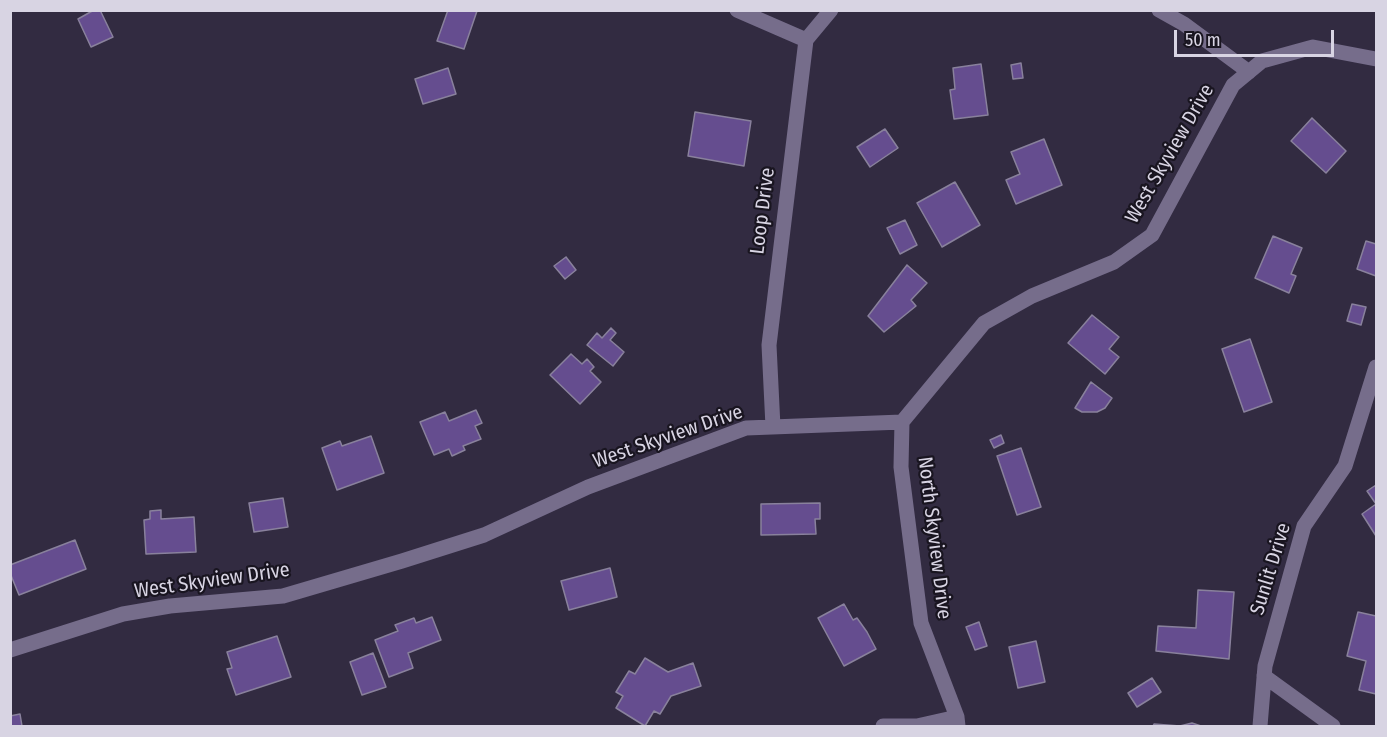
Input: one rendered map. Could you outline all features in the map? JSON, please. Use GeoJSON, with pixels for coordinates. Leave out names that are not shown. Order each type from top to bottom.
{"type":"FeatureCollection","features":[{"type":"Feature","properties":{"kind":"street"},"geometry":{"type":"LineString","coordinates":[[737,10],[806,40],[831,10]]}},
{"type":"Feature","properties":{"kind":"street"},"geometry":{"type":"LineString","coordinates":[[1159,10],[1184,24],[1249,72]]}},
{"type":"Feature","properties":{"kind":"street","name":"Loop Drive"},"geometry":{"type":"LineString","coordinates":[[773,427],[769,345],[806,40]]}},
{"type":"Feature","properties":{"kind":"street","name":"West Skyview Drive"},"geometry":{"type":"LineString","coordinates":[[10,650],[123,614],[170,606],[283,596],[315,587],[484,535],[588,487],[746,428],[902,422],[984,323],[1032,296],[1114,262],[1152,235],[1233,85],[1262,61],[1312,47],[1377,58]]}},
{"type":"Feature","properties":{"kind":"street","name":"Sunlit Drive"},"geometry":{"type":"LineString","coordinates":[[1260,726],[1264,676],[1304,526],[1345,466],[1377,367]]}},
{"type":"Feature","properties":{"kind":"street","name":"North Skyview Drive"},"geometry":{"type":"LineString","coordinates":[[902,422],[901,467],[921,623],[957,722]]}},
{"type":"Feature","properties":{"kind":"street"},"geometry":{"type":"LineString","coordinates":[[1264,676],[1332,726]]}},
{"type":"Feature","properties":{"kind":"street"},"geometry":{"type":"LineString","coordinates":[[883,726],[917,726],[957,722]]}},
{"type":"Feature","properties":{"kind":"building"},"geometry":{"type":"Polygon","coordinates":[[[94,10],[100,10],[113,37],[91,47],[78,19],[94,10]]]}},
{"type":"Feature","properties":{"kind":"building"},"geometry":{"type":"Polygon","coordinates":[[[448,10],[477,11],[464,49],[437,41],[448,10]]]}},
{"type":"Feature","properties":{"kind":"building"},"geometry":{"type":"Polygon","coordinates":[[[1021,63],[1023,78],[1013,79],[1011,65],[1021,63]]]}},
{"type":"Feature","properties":{"kind":"building"},"geometry":{"type":"Polygon","coordinates":[[[981,64],[988,115],[954,119],[950,90],[955,89],[953,68],[981,64]]]}},
{"type":"Feature","properties":{"kind":"building"},"geometry":{"type":"Polygon","coordinates":[[[448,68],[456,94],[423,104],[415,79],[448,68]]]}},
{"type":"Feature","properties":{"kind":"building"},"geometry":{"type":"Polygon","coordinates":[[[695,112],[751,121],[744,166],[688,156],[695,112]]]}},
{"type":"Feature","properties":{"kind":"building"},"geometry":{"type":"Polygon","coordinates":[[[1312,118],[1346,151],[1326,173],[1291,141],[1312,118]]]}},
{"type":"Feature","properties":{"kind":"building"},"geometry":{"type":"Polygon","coordinates":[[[885,129],[898,148],[870,167],[857,147],[885,129]]]}},
{"type":"Feature","properties":{"kind":"building"},"geometry":{"type":"Polygon","coordinates":[[[1044,139],[1062,185],[1016,204],[1006,180],[1020,174],[1011,152],[1044,139]]]}},
{"type":"Feature","properties":{"kind":"building"},"geometry":{"type":"Polygon","coordinates":[[[955,182],[980,225],[942,247],[917,203],[955,182]]]}},
{"type":"Feature","properties":{"kind":"building"},"geometry":{"type":"Polygon","coordinates":[[[905,220],[917,245],[900,254],[887,228],[905,220]]]}},
{"type":"Feature","properties":{"kind":"building"},"geometry":{"type":"Polygon","coordinates":[[[1273,236],[1302,248],[1291,274],[1296,276],[1289,293],[1255,278],[1273,236]]]}},
{"type":"Feature","properties":{"kind":"building"},"geometry":{"type":"Polygon","coordinates":[[[1366,241],[1376,244],[1376,276],[1357,269],[1366,241]]]}},
{"type":"Feature","properties":{"kind":"building"},"geometry":{"type":"Polygon","coordinates":[[[566,257],[576,270],[565,279],[554,266],[566,257]]]}},
{"type":"Feature","properties":{"kind":"building"},"geometry":{"type":"Polygon","coordinates":[[[907,265],[927,283],[911,300],[916,306],[884,332],[868,316],[907,265]]]}},
{"type":"Feature","properties":{"kind":"building"},"geometry":{"type":"Polygon","coordinates":[[[1352,304],[1366,307],[1361,325],[1347,321],[1352,304]]]}},
{"type":"Feature","properties":{"kind":"building"},"geometry":{"type":"Polygon","coordinates":[[[1092,315],[1119,337],[1109,349],[1119,357],[1105,374],[1068,343],[1092,315]]]}},
{"type":"Feature","properties":{"kind":"building"},"geometry":{"type":"Polygon","coordinates":[[[611,328],[616,333],[610,340],[624,352],[613,366],[587,345],[597,333],[602,338],[611,328]]]}},
{"type":"Feature","properties":{"kind":"building"},"geometry":{"type":"Polygon","coordinates":[[[1250,339],[1272,402],[1244,412],[1222,349],[1250,339]]]}},
{"type":"Feature","properties":{"kind":"building"},"geometry":{"type":"Polygon","coordinates":[[[571,354],[582,364],[587,359],[594,367],[590,371],[601,382],[580,404],[550,375],[571,354]]]}},
{"type":"Feature","properties":{"kind":"building"},"geometry":{"type":"Polygon","coordinates":[[[1091,382],[1112,398],[1105,408],[1097,412],[1082,412],[1075,408],[1091,382]]]}},
{"type":"Feature","properties":{"kind":"building"},"geometry":{"type":"Polygon","coordinates":[[[476,410],[482,423],[475,426],[481,439],[463,446],[465,450],[452,456],[449,449],[434,455],[420,422],[445,412],[449,421],[476,410]]]}},
{"type":"Feature","properties":{"kind":"building"},"geometry":{"type":"Polygon","coordinates":[[[1001,435],[1004,443],[994,448],[990,440],[1001,435]]]}},
{"type":"Feature","properties":{"kind":"building"},"geometry":{"type":"Polygon","coordinates":[[[371,436],[384,473],[337,490],[322,448],[340,441],[342,446],[371,436]]]}},
{"type":"Feature","properties":{"kind":"building"},"geometry":{"type":"Polygon","coordinates":[[[1021,448],[1041,507],[1017,515],[997,456],[1021,448]]]}},
{"type":"Feature","properties":{"kind":"building"},"geometry":{"type":"Polygon","coordinates":[[[1376,485],[1376,504],[1367,491],[1376,485]]]}},
{"type":"Feature","properties":{"kind":"building"},"geometry":{"type":"Polygon","coordinates":[[[283,498],[288,527],[254,532],[249,503],[283,498]]]}},
{"type":"Feature","properties":{"kind":"building"},"geometry":{"type":"Polygon","coordinates":[[[820,503],[820,519],[815,519],[816,534],[761,535],[761,504],[820,503]]]}},
{"type":"Feature","properties":{"kind":"building"},"geometry":{"type":"Polygon","coordinates":[[[1376,504],[1376,536],[1362,514],[1376,504]]]}},
{"type":"Feature","properties":{"kind":"building"},"geometry":{"type":"Polygon","coordinates":[[[161,510],[161,519],[194,517],[196,552],[146,554],[144,520],[150,519],[150,511],[161,510]]]}},
{"type":"Feature","properties":{"kind":"building"},"geometry":{"type":"Polygon","coordinates":[[[75,540],[86,569],[19,595],[10,573],[10,565],[75,540]]]}},
{"type":"Feature","properties":{"kind":"building"},"geometry":{"type":"Polygon","coordinates":[[[610,568],[617,597],[569,610],[561,581],[610,568]]]}},
{"type":"Feature","properties":{"kind":"building"},"geometry":{"type":"Polygon","coordinates":[[[1198,590],[1234,592],[1229,659],[1156,651],[1158,626],[1196,628],[1198,590]]]}},
{"type":"Feature","properties":{"kind":"building"},"geometry":{"type":"Polygon","coordinates":[[[844,604],[853,620],[857,618],[867,632],[876,649],[844,666],[818,618],[844,604]]]}},
{"type":"Feature","properties":{"kind":"building"},"geometry":{"type":"Polygon","coordinates":[[[1358,612],[1376,616],[1376,694],[1359,690],[1366,661],[1347,656],[1358,612]]]}},
{"type":"Feature","properties":{"kind":"building"},"geometry":{"type":"Polygon","coordinates":[[[432,617],[441,640],[408,653],[413,668],[389,677],[375,640],[398,631],[395,625],[414,618],[416,623],[432,617]]]}},
{"type":"Feature","properties":{"kind":"building"},"geometry":{"type":"Polygon","coordinates":[[[979,622],[987,646],[975,650],[966,627],[979,622]]]}},
{"type":"Feature","properties":{"kind":"building"},"geometry":{"type":"Polygon","coordinates":[[[277,636],[291,677],[236,695],[227,669],[232,668],[227,652],[277,636]]]}},
{"type":"Feature","properties":{"kind":"building"},"geometry":{"type":"Polygon","coordinates":[[[1036,641],[1045,682],[1018,688],[1009,647],[1036,641]]]}},
{"type":"Feature","properties":{"kind":"building"},"geometry":{"type":"Polygon","coordinates":[[[373,653],[386,687],[362,695],[350,662],[373,653]]]}},
{"type":"Feature","properties":{"kind":"building"},"geometry":{"type":"Polygon","coordinates":[[[645,658],[668,672],[693,663],[701,686],[671,696],[660,714],[654,711],[645,726],[616,708],[623,696],[616,692],[629,671],[635,674],[645,658]]]}},
{"type":"Feature","properties":{"kind":"building"},"geometry":{"type":"Polygon","coordinates":[[[1152,678],[1161,692],[1137,707],[1128,693],[1152,678]]]}},
{"type":"Feature","properties":{"kind":"building"},"geometry":{"type":"Polygon","coordinates":[[[20,714],[22,726],[10,726],[10,716],[20,714]]]}},
{"type":"Feature","properties":{"kind":"building"},"geometry":{"type":"Polygon","coordinates":[[[1192,723],[1201,726],[1180,726],[1192,723]]]}},
{"type":"Feature","properties":{"kind":"building"},"geometry":{"type":"Polygon","coordinates":[[[1154,724],[1180,726],[1153,726],[1154,724]]]}}]}
